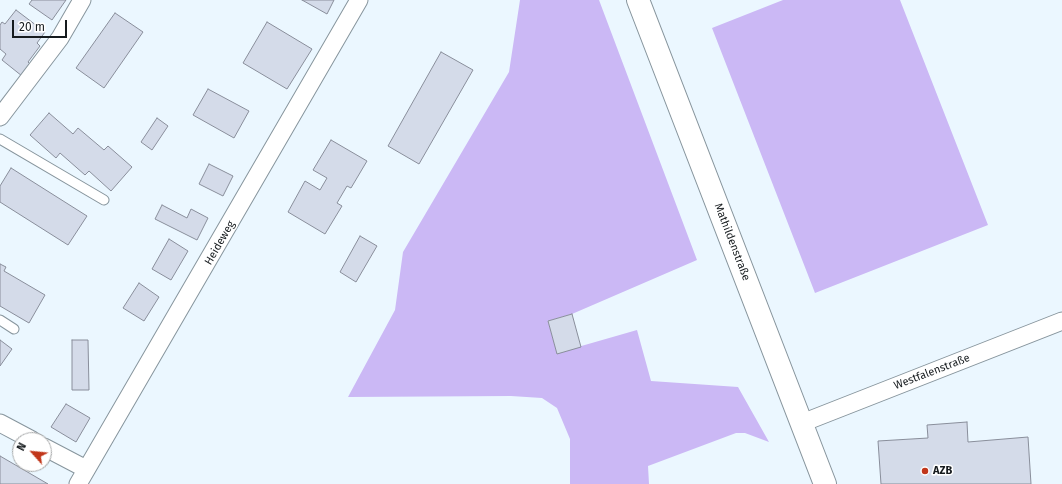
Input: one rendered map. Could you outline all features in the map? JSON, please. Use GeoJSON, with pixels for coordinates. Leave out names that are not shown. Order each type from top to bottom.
{"type":"FeatureCollection","features":[{"type":"Feature","properties":{"kind":"street"},"geometry":{"type":"LineString","coordinates":[[0,117],[60,38],[82,0]]}},
{"type":"Feature","properties":{"kind":"street","name":"Heideweg"},"geometry":{"type":"LineString","coordinates":[[78,484],[217,248],[359,0]]}},
{"type":"Feature","properties":{"kind":"street","name":"Mathildenstraße"},"geometry":{"type":"LineString","coordinates":[[638,0],[825,484]]}},
{"type":"Feature","properties":{"kind":"street","name":"Westfalenstraße"},"geometry":{"type":"LineString","coordinates":[[802,423],[1062,320]]}},
{"type":"Feature","properties":{"kind":"street"},"geometry":{"type":"LineString","coordinates":[[0,423],[17,432]]}},
{"type":"Feature","properties":{"kind":"street"},"geometry":{"type":"LineString","coordinates":[[52,450],[86,469]]}},
{"type":"Feature","properties":{"kind":"lane"},"geometry":{"type":"LineString","coordinates":[[0,139],[104,200]]}},
{"type":"Feature","properties":{"kind":"lane"},"geometry":{"type":"LineString","coordinates":[[0,320],[14,328]]}},
{"type":"Feature","properties":{"kind":"shaded area"},"geometry":{"type":"Polygon","coordinates":[[[520,0],[599,0],[697,260],[572,314],[548,321],[557,353],[637,330],[651,381],[738,387],[769,442],[745,433],[736,433],[648,466],[649,484],[570,484],[570,439],[557,408],[542,398],[511,396],[348,397],[395,310],[403,252],[509,72],[520,0]]]}},
{"type":"Feature","properties":{"kind":"shaded area"},"geometry":{"type":"Polygon","coordinates":[[[783,0],[900,0],[988,225],[815,293],[712,28],[783,0]]]}},
{"type":"Feature","properties":{"kind":"building"},"geometry":{"type":"Polygon","coordinates":[[[32,0],[66,0],[52,20],[29,4],[32,0]]]}},
{"type":"Feature","properties":{"kind":"building"},"geometry":{"type":"Polygon","coordinates":[[[302,0],[334,0],[327,14],[302,0]]]}},
{"type":"Feature","properties":{"kind":"building"},"geometry":{"type":"Polygon","coordinates":[[[16,10],[45,32],[37,43],[40,46],[28,62],[30,64],[22,76],[2,60],[6,54],[0,49],[0,25],[2,22],[5,24],[16,10]]]}},
{"type":"Feature","properties":{"kind":"building"},"geometry":{"type":"Polygon","coordinates":[[[115,13],[143,32],[104,88],[76,68],[115,13]]]}},
{"type":"Feature","properties":{"kind":"building"},"geometry":{"type":"Polygon","coordinates":[[[267,22],[312,49],[287,89],[243,63],[267,22]]]}},
{"type":"Feature","properties":{"kind":"building"},"geometry":{"type":"Polygon","coordinates":[[[441,52],[473,70],[419,164],[388,146],[441,52]]]}},
{"type":"Feature","properties":{"kind":"building"},"geometry":{"type":"Polygon","coordinates":[[[208,89],[249,111],[234,138],[193,115],[208,89]]]}},
{"type":"Feature","properties":{"kind":"building"},"geometry":{"type":"Polygon","coordinates":[[[49,113],[73,134],[78,128],[104,150],[108,146],[132,167],[111,191],[89,171],[85,175],[60,153],[56,158],[30,135],[49,113]]]}},
{"type":"Feature","properties":{"kind":"building"},"geometry":{"type":"Polygon","coordinates":[[[157,118],[168,126],[152,150],[141,142],[157,118]]]}},
{"type":"Feature","properties":{"kind":"building"},"geometry":{"type":"Polygon","coordinates":[[[331,140],[367,161],[351,188],[347,186],[337,203],[342,206],[325,234],[288,212],[305,181],[320,190],[327,178],[313,170],[331,140]]]}},
{"type":"Feature","properties":{"kind":"building"},"geometry":{"type":"Polygon","coordinates":[[[209,164],[233,176],[223,196],[199,184],[209,164]]]}},
{"type":"Feature","properties":{"kind":"building"},"geometry":{"type":"Polygon","coordinates":[[[11,168],[87,216],[68,245],[0,202],[0,186],[11,168]]]}},
{"type":"Feature","properties":{"kind":"building"},"geometry":{"type":"Polygon","coordinates":[[[162,205],[187,218],[191,209],[208,218],[197,240],[155,219],[162,205]]]}},
{"type":"Feature","properties":{"kind":"building"},"geometry":{"type":"Polygon","coordinates":[[[360,236],[377,246],[356,282],[340,272],[360,236]]]}},
{"type":"Feature","properties":{"kind":"building"},"geometry":{"type":"Polygon","coordinates":[[[169,239],[188,251],[171,280],[152,269],[169,239]]]}},
{"type":"Feature","properties":{"kind":"building"},"geometry":{"type":"Polygon","coordinates":[[[0,264],[6,267],[4,271],[45,295],[29,323],[0,306],[0,264]]]}},
{"type":"Feature","properties":{"kind":"building"},"geometry":{"type":"Polygon","coordinates":[[[139,283],[159,297],[144,321],[123,308],[139,283]]]}},
{"type":"Feature","properties":{"kind":"building"},"geometry":{"type":"Polygon","coordinates":[[[572,314],[581,347],[557,354],[548,321],[572,314]]]}},
{"type":"Feature","properties":{"kind":"building"},"geometry":{"type":"Polygon","coordinates":[[[0,340],[12,349],[0,366],[0,340]]]}},
{"type":"Feature","properties":{"kind":"building"},"geometry":{"type":"Polygon","coordinates":[[[72,340],[88,340],[89,390],[72,390],[72,340]]]}},
{"type":"Feature","properties":{"kind":"building"},"geometry":{"type":"Polygon","coordinates":[[[66,404],[90,418],[76,442],[51,427],[66,404]]]}},
{"type":"Feature","properties":{"kind":"building"},"geometry":{"type":"Polygon","coordinates":[[[967,422],[968,442],[1028,437],[1031,484],[881,484],[878,441],[928,438],[927,425],[967,422]]]}},
{"type":"Feature","properties":{"kind":"building"},"geometry":{"type":"Polygon","coordinates":[[[0,456],[12,463],[12,472],[27,472],[48,484],[0,484],[0,456]]]}},
{"type":"Feature","properties":{"kind":"place","name":"AZB"},"geometry":{"type":"Point","coordinates":[925,471]}}]}
